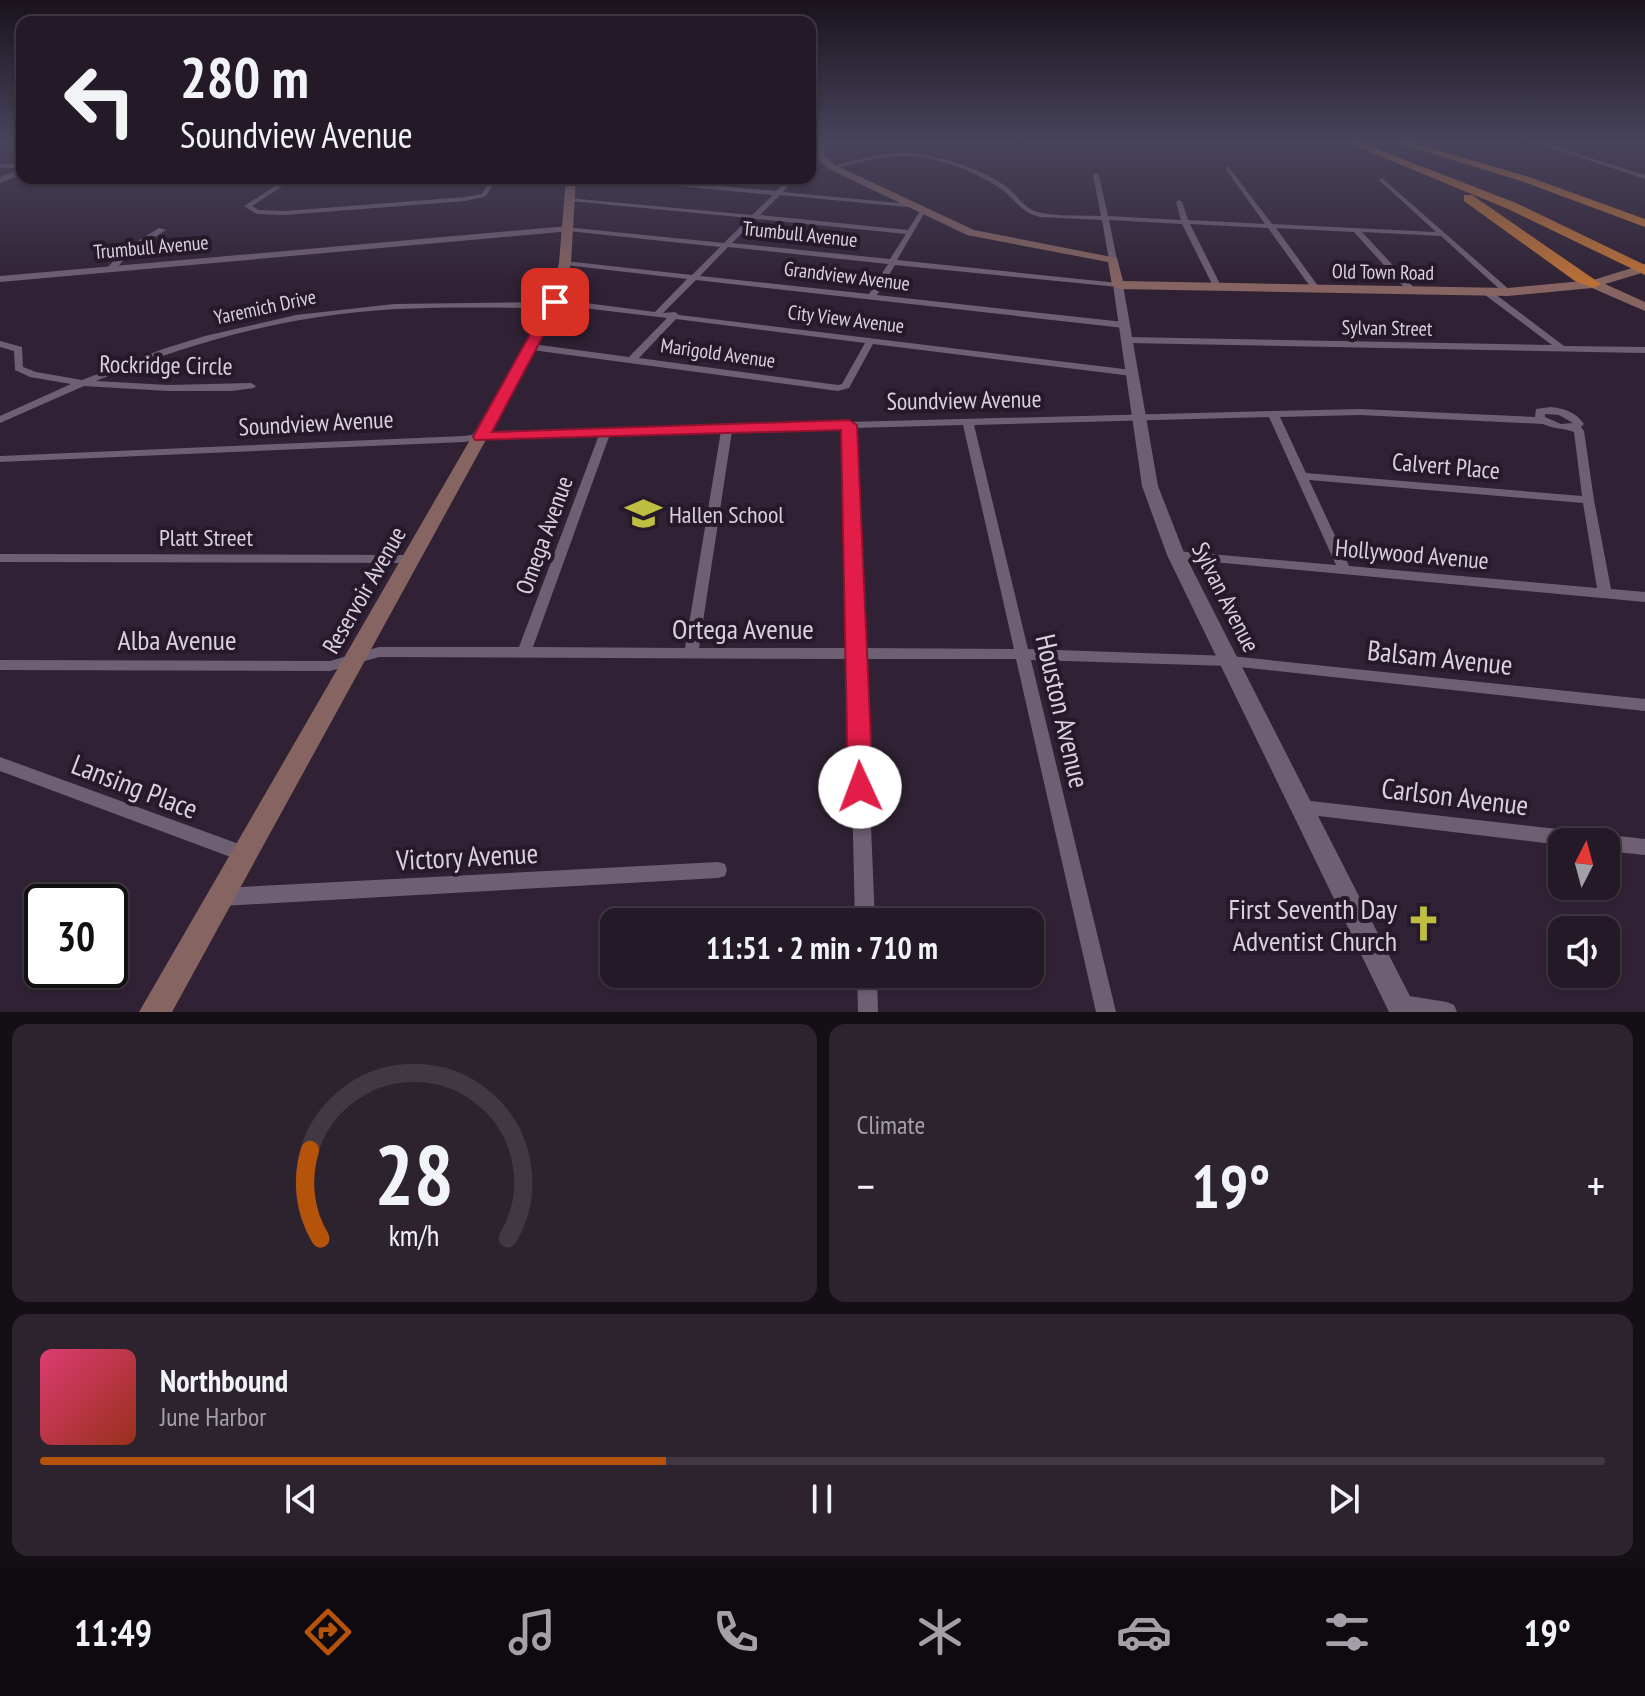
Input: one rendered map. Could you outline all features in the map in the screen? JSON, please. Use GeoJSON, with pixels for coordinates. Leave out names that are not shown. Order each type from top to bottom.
{"type":"FeatureCollection","features":[{"type":"Feature","properties":{"kind":"highway"},"geometry":{"type":"LineString","coordinates":[[1455,190],[1580,278],[1594,284]]}},
{"type":"Feature","properties":{"kind":"highway"},"geometry":{"type":"LineString","coordinates":[[1472,190],[1641,271]]}},
{"type":"Feature","properties":{"kind":"highway"},"geometry":{"type":"LineString","coordinates":[[1555,190],[1645,223]]}},
{"type":"Feature","properties":{"kind":"highway"},"geometry":{"type":"LineString","coordinates":[[1579,190],[1634,205]]}},
{"type":"Feature","properties":{"kind":"main road","name":"Reservoir Avenue"},"geometry":{"type":"LineString","coordinates":[[155,1012],[532,347],[554,303],[565,263],[570,190]]}},
{"type":"Feature","properties":{"kind":"main road"},"geometry":{"type":"LineString","coordinates":[[878,190],[983,237],[1113,260]]}},
{"type":"Feature","properties":{"kind":"main road","name":"Sylvan Avenue"},"geometry":{"type":"LineString","coordinates":[[1113,260],[1118,285]]}},
{"type":"Feature","properties":{"kind":"main road","name":"Old Town Road"},"geometry":{"type":"LineString","coordinates":[[1118,285],[1488,293],[1594,284],[1641,271]]}},
{"type":"Feature","properties":{"kind":"main road"},"geometry":{"type":"LineString","coordinates":[[1594,284],[1645,307]]}},
{"type":"Feature","properties":{"kind":"street"},"geometry":{"type":"LineString","coordinates":[[272,190],[247,206],[257,212],[284,213],[473,199],[488,190]]}},
{"type":"Feature","properties":{"kind":"street"},"geometry":{"type":"LineString","coordinates":[[747,190],[907,205]]}},
{"type":"Feature","properties":{"kind":"street"},"geometry":{"type":"LineString","coordinates":[[658,313],[781,190]]}},
{"type":"Feature","properties":{"kind":"street"},"geometry":{"type":"LineString","coordinates":[[1005,190],[1032,214],[1441,234]]}},
{"type":"Feature","properties":{"kind":"street","name":"Sylvan Avenue"},"geometry":{"type":"LineString","coordinates":[[1098,190],[1113,260]]}},
{"type":"Feature","properties":{"kind":"street"},"geometry":{"type":"LineString","coordinates":[[1244,190],[1317,290]]}},
{"type":"Feature","properties":{"kind":"street"},"geometry":{"type":"LineString","coordinates":[[1393,190],[1508,292]]}},
{"type":"Feature","properties":{"kind":"street"},"geometry":{"type":"LineString","coordinates":[[570,199],[909,232]]}},
{"type":"Feature","properties":{"kind":"street"},"geometry":{"type":"LineString","coordinates":[[1179,202],[1185,222],[1218,288]]}},
{"type":"Feature","properties":{"kind":"street"},"geometry":{"type":"LineString","coordinates":[[872,297],[922,212]]}},
{"type":"Feature","properties":{"kind":"street","name":"Trumbull Avenue"},"geometry":{"type":"LineString","coordinates":[[0,279],[568,229],[1118,285]]}},
{"type":"Feature","properties":{"kind":"street"},"geometry":{"type":"LineString","coordinates":[[111,269],[126,252],[162,230]]}},
{"type":"Feature","properties":{"kind":"street"},"geometry":{"type":"LineString","coordinates":[[1356,230],[1413,292]]}},
{"type":"Feature","properties":{"kind":"street","name":"Grandview Avenue"},"geometry":{"type":"LineString","coordinates":[[565,263],[1124,325]]}},
{"type":"Feature","properties":{"kind":"street","name":"Sylvan Avenue"},"geometry":{"type":"LineString","coordinates":[[1118,285],[1150,486],[1176,555],[1402,1008]]}},
{"type":"Feature","properties":{"kind":"street"},"geometry":{"type":"LineString","coordinates":[[1488,293],[1563,349]]}},
{"type":"Feature","properties":{"kind":"street","name":"City View Avenue"},"geometry":{"type":"LineString","coordinates":[[554,303],[675,315],[1132,373]]}},
{"type":"Feature","properties":{"kind":"street","name":"Yaremich Drive"},"geometry":{"type":"LineString","coordinates":[[0,420],[80,383],[194,342],[309,316],[372,308],[554,303]]}},
{"type":"Feature","properties":{"kind":"street"},"geometry":{"type":"LineString","coordinates":[[632,360],[675,315]]}},
{"type":"Feature","properties":{"kind":"street","name":"Marigold Avenue"},"geometry":{"type":"LineString","coordinates":[[532,347],[843,388],[871,340]]}},
{"type":"Feature","properties":{"kind":"street","name":"Sylvan Street"},"geometry":{"type":"LineString","coordinates":[[1128,340],[1645,350]]}},
{"type":"Feature","properties":{"kind":"street","name":"Rockridge Circle"},"geometry":{"type":"LineString","coordinates":[[0,344],[19,349],[18,368],[24,372],[80,383],[224,389],[251,386]]}},
{"type":"Feature","properties":{"kind":"street","name":"Soundview Avenue"},"geometry":{"type":"LineString","coordinates":[[0,459],[605,432],[1389,413],[1545,421],[1574,427],[1579,431],[1588,500]]}},
{"type":"Feature","properties":{"kind":"street"},"geometry":{"type":"LineString","coordinates":[[1273,414],[1344,569]]}},
{"type":"Feature","properties":{"kind":"street","name":"Houston Avenue"},"geometry":{"type":"LineString","coordinates":[[968,422],[1106,1012]]}},
{"type":"Feature","properties":{"kind":"street"},"geometry":{"type":"LineString","coordinates":[[849,425],[865,908]]}},
{"type":"Feature","properties":{"kind":"street"},"geometry":{"type":"LineString","coordinates":[[691,654],[727,429]]}},
{"type":"Feature","properties":{"kind":"street","name":"Omega Avenue"},"geometry":{"type":"LineString","coordinates":[[524,653],[605,432]]}},
{"type":"Feature","properties":{"kind":"street","name":"Calvert Place"},"geometry":{"type":"LineString","coordinates":[[1301,476],[1588,500]]}},
{"type":"Feature","properties":{"kind":"street"},"geometry":{"type":"LineString","coordinates":[[1588,500],[1605,593]]}},
{"type":"Feature","properties":{"kind":"street","name":"Hollywood Avenue"},"geometry":{"type":"LineString","coordinates":[[1176,555],[1645,597]]}},
{"type":"Feature","properties":{"kind":"street","name":"Platt Street"},"geometry":{"type":"LineString","coordinates":[[0,558],[411,559]]}},
{"type":"Feature","properties":{"kind":"street","name":"Ortega Avenue"},"geometry":{"type":"LineString","coordinates":[[353,661],[379,652],[1022,654],[1230,661]]}},
{"type":"Feature","properties":{"kind":"street","name":"Alba Avenue"},"geometry":{"type":"LineString","coordinates":[[0,665],[330,666],[353,661]]}},
{"type":"Feature","properties":{"kind":"street","name":"Balsam Avenue"},"geometry":{"type":"LineString","coordinates":[[1230,661],[1645,705]]}},
{"type":"Feature","properties":{"kind":"street","name":"Lansing Place"},"geometry":{"type":"LineString","coordinates":[[4,764],[77,794],[244,854]]}},
{"type":"Feature","properties":{"kind":"street","name":"Carlson Avenue"},"geometry":{"type":"LineString","coordinates":[[1302,807],[1548,836]]}},
{"type":"Feature","properties":{"kind":"street","name":"Carlson Avenue"},"geometry":{"type":"LineString","coordinates":[[1620,844],[1645,847]]}},
{"type":"Feature","properties":{"kind":"street","name":"Victory Avenue"},"geometry":{"type":"LineString","coordinates":[[220,897],[718,870]]}},
{"type":"Feature","properties":{"kind":"street"},"geometry":{"type":"LineString","coordinates":[[867,988],[868,1012]]}},
{"type":"Feature","properties":{"kind":"street"},"geometry":{"type":"LineString","coordinates":[[1402,1008],[1447,1012]]}},
{"type":"Feature","properties":{"kind":"place","name":"Hallen School"},"geometry":{"type":"Point","coordinates":[643,514]}},
{"type":"Feature","properties":{"kind":"place","name":"First Seventh Day Adventist Church"},"geometry":{"type":"Point","coordinates":[1423,924]}},
{"type":"Feature","properties":{"kind":"route"},"geometry":{"type":"LineString","coordinates":[[555,302],[481,437],[498,434],[849,425],[860,787]]}}]}
